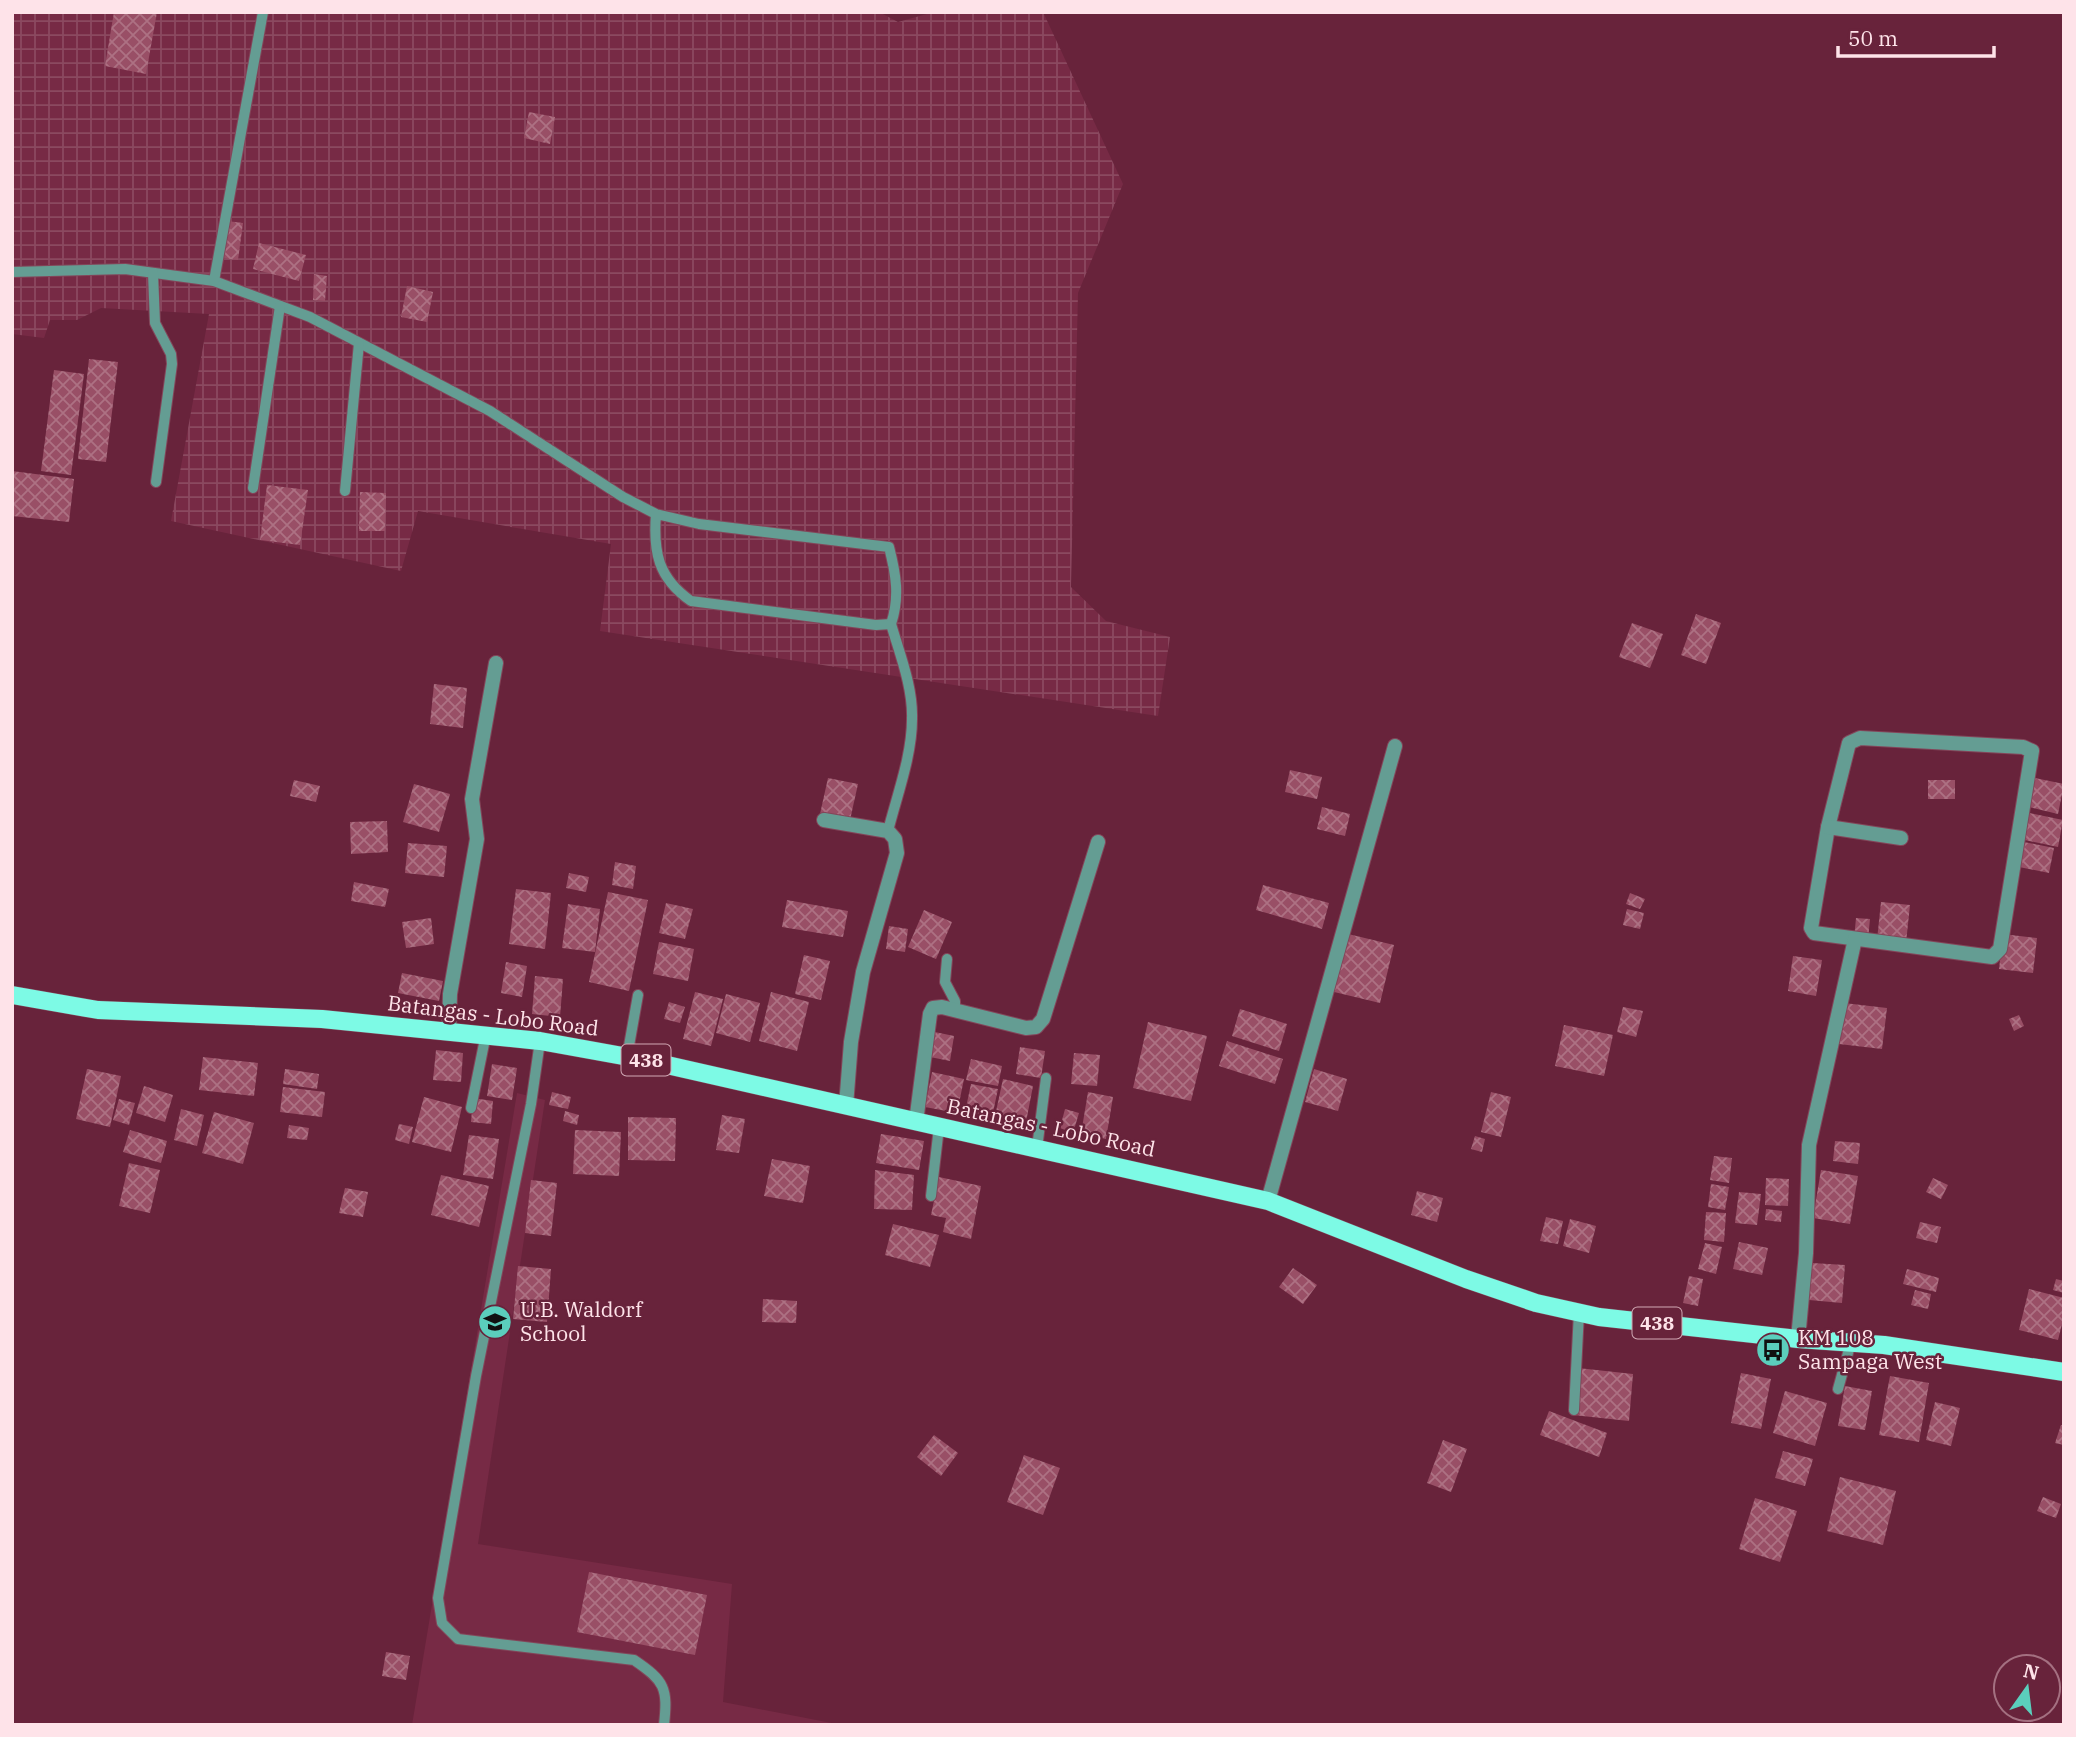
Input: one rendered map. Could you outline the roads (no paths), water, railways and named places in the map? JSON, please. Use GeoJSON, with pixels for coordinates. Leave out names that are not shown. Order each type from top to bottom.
{"type":"FeatureCollection","features":[{"type":"Feature","properties":{"kind":"main road","name":"Batangas - Lobo Road"},"geometry":{"type":"LineString","coordinates":[[12,995],[98,1010],[322,1019],[540,1041],[627,1057],[1268,1201],[1466,1279],[1536,1303],[1579,1312],[1798,1339],[1884,1345],[2064,1372]]}},
{"type":"Feature","properties":{"kind":"street"},"geometry":{"type":"LineString","coordinates":[[449,1030],[454,968],[477,839],[472,799],[496,663]]}},
{"type":"Feature","properties":{"kind":"street"},"geometry":{"type":"LineString","coordinates":[[1860,738],[2023,747],[2032,751],[2000,949],[1992,957],[1855,939],[1814,933],[1811,928],[1828,827],[1849,743],[1860,738]]}},
{"type":"Feature","properties":{"kind":"street"},"geometry":{"type":"LineString","coordinates":[[1268,1201],[1395,746]]}},
{"type":"Feature","properties":{"kind":"street"},"geometry":{"type":"LineString","coordinates":[[824,820],[888,831],[895,839],[897,853],[863,972],[851,1042],[846,1106]]}},
{"type":"Feature","properties":{"kind":"street"},"geometry":{"type":"LineString","coordinates":[[1828,827],[1901,838]]}},
{"type":"Feature","properties":{"kind":"street"},"geometry":{"type":"LineString","coordinates":[[916,1122],[933,1008],[954,1010],[1026,1028],[1036,1027],[1043,1019],[1098,842]]}},
{"type":"Feature","properties":{"kind":"street"},"geometry":{"type":"LineString","coordinates":[[1798,1339],[1806,1253],[1809,1145],[1855,939]]}},
{"type":"Feature","properties":{"kind":"lane"},"geometry":{"type":"LineString","coordinates":[[214,281],[263,12]]}},
{"type":"Feature","properties":{"kind":"lane"},"geometry":{"type":"LineString","coordinates":[[12,272],[125,270],[214,281],[280,306],[359,343],[489,411],[622,497],[656,514],[699,524],[890,547],[897,581],[895,611],[891,624],[909,689],[912,720],[908,753],[888,831]]}},
{"type":"Feature","properties":{"kind":"lane"},"geometry":{"type":"LineString","coordinates":[[153,273],[155,323],[171,354],[172,364],[156,482]]}},
{"type":"Feature","properties":{"kind":"lane"},"geometry":{"type":"LineString","coordinates":[[253,488],[280,306]]}},
{"type":"Feature","properties":{"kind":"lane"},"geometry":{"type":"LineString","coordinates":[[345,491],[359,343]]}},
{"type":"Feature","properties":{"kind":"lane"},"geometry":{"type":"LineString","coordinates":[[656,514],[653,541],[658,567],[675,590],[691,601],[876,625],[891,624]]}},
{"type":"Feature","properties":{"kind":"lane"},"geometry":{"type":"LineString","coordinates":[[947,959],[945,982],[955,1001],[954,1010]]}},
{"type":"Feature","properties":{"kind":"lane"},"geometry":{"type":"LineString","coordinates":[[627,1057],[638,995]]}},
{"type":"Feature","properties":{"kind":"lane"},"geometry":{"type":"LineString","coordinates":[[471,1108],[486,1034]]}},
{"type":"Feature","properties":{"kind":"lane"},"geometry":{"type":"LineString","coordinates":[[540,1041],[532,1098],[474,1389],[438,1598],[442,1623],[458,1639],[634,1660],[657,1676],[667,1696],[664,1725]]}},
{"type":"Feature","properties":{"kind":"lane"},"geometry":{"type":"LineString","coordinates":[[1037,1148],[1046,1078]]}},
{"type":"Feature","properties":{"kind":"lane"},"geometry":{"type":"LineString","coordinates":[[931,1196],[939,1127]]}},
{"type":"Feature","properties":{"kind":"lane"},"geometry":{"type":"LineString","coordinates":[[1574,1410],[1579,1312]]}},
{"type":"Feature","properties":{"kind":"lane"},"geometry":{"type":"LineString","coordinates":[[1838,1389],[1851,1342]]}},
{"type":"Feature","properties":{"kind":"place","name":"U.B. Waldorf School"},"geometry":{"type":"Point","coordinates":[495,1322]}},
{"type":"Feature","properties":{"kind":"place","name":"KM 108 Sampaga West"},"geometry":{"type":"Point","coordinates":[1773,1350]}}]}
